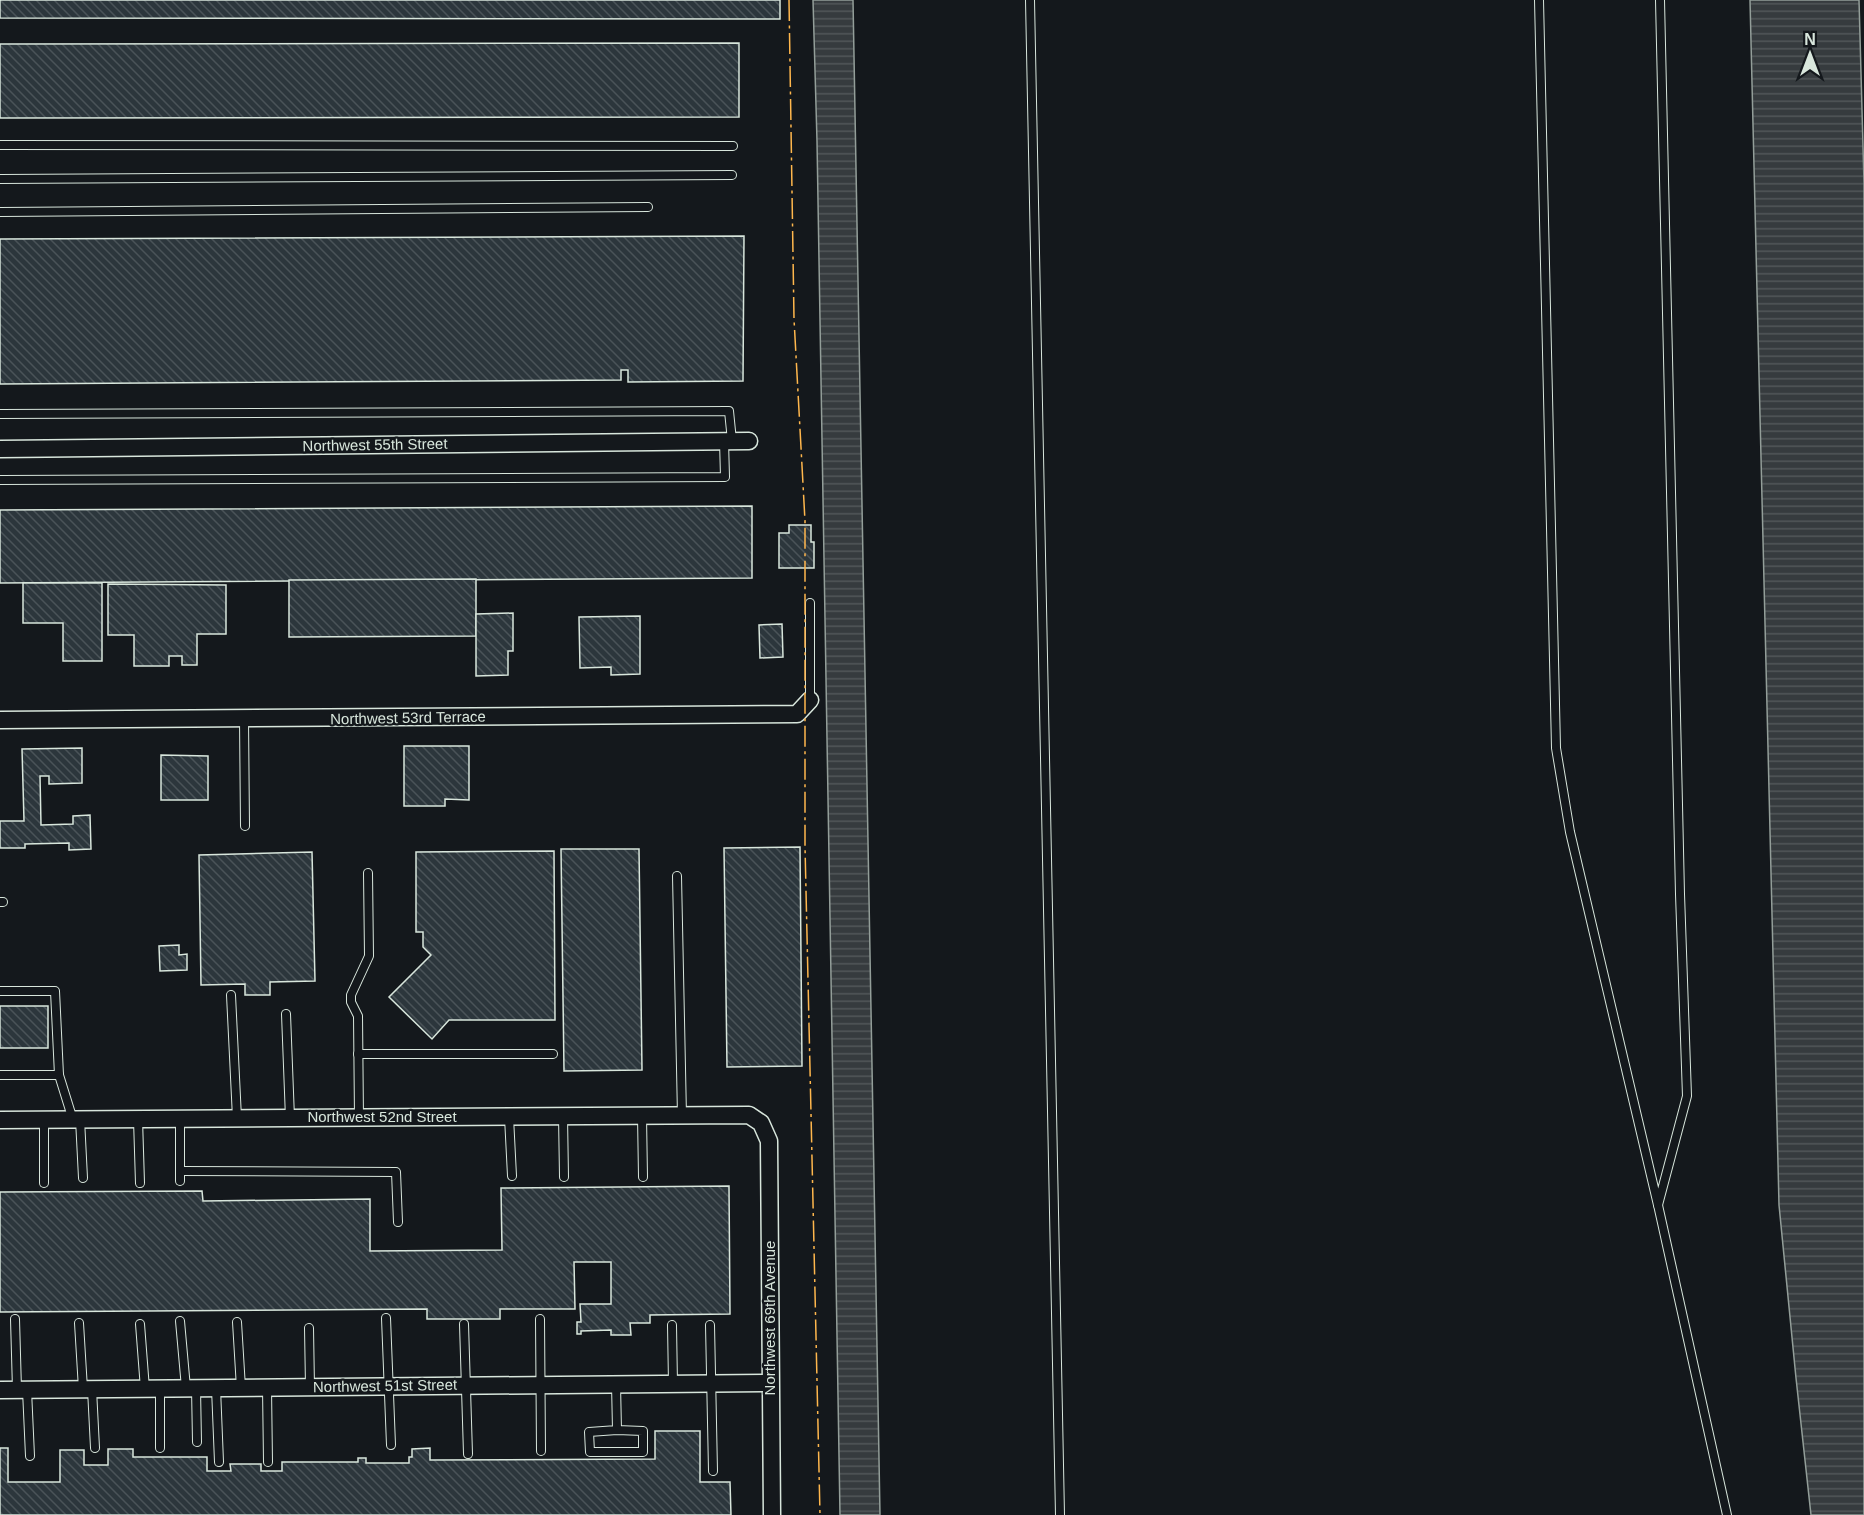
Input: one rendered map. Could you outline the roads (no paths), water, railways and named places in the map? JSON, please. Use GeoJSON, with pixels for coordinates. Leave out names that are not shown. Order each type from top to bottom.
{"type":"FeatureCollection","features":[{"type":"Feature","properties":{"kind":"street","name":"Northwest 55th Street"},"geometry":{"type":"LineString","coordinates":[[0,449],[749,441]]}},
{"type":"Feature","properties":{"kind":"street","name":"Northwest 53rd Terrace"},"geometry":{"type":"LineString","coordinates":[[0,720],[797,714],[810,700]]}},
{"type":"Feature","properties":{"kind":"street","name":"Northwest 52nd Street"},"geometry":{"type":"LineString","coordinates":[[0,1120],[749,1115],[761,1123]]}},
{"type":"Feature","properties":{"kind":"street","name":"Northwest 69th Avenue"},"geometry":{"type":"LineString","coordinates":[[761,1123],[769,1140],[772,1515]]}},
{"type":"Feature","properties":{"kind":"street","name":"Northwest 51st Street"},"geometry":{"type":"LineString","coordinates":[[0,1390],[770,1383]]}},
{"type":"Feature","properties":{"kind":"lane"},"geometry":{"type":"LineString","coordinates":[[1030,0],[1060,1515]]}},
{"type":"Feature","properties":{"kind":"lane"},"geometry":{"type":"LineString","coordinates":[[1539,0],[1556,748],[1570,831],[1658,1205],[1727,1515]]}},
{"type":"Feature","properties":{"kind":"lane"},"geometry":{"type":"LineString","coordinates":[[1658,1205],[1688,1096],[1680,882],[1660,0]]}},
{"type":"Feature","properties":{"kind":"lane"},"geometry":{"type":"LineString","coordinates":[[0,145],[733,146]]}},
{"type":"Feature","properties":{"kind":"lane"},"geometry":{"type":"LineString","coordinates":[[0,179],[732,175]]}},
{"type":"Feature","properties":{"kind":"lane"},"geometry":{"type":"LineString","coordinates":[[0,212],[648,207]]}},
{"type":"Feature","properties":{"kind":"lane"},"geometry":{"type":"LineString","coordinates":[[0,414],[729,411],[725,477],[0,480]]}},
{"type":"Feature","properties":{"kind":"lane"},"geometry":{"type":"LineString","coordinates":[[810,603],[810,700]]}},
{"type":"Feature","properties":{"kind":"lane"},"geometry":{"type":"LineString","coordinates":[[244,719],[245,826]]}},
{"type":"Feature","properties":{"kind":"lane"},"geometry":{"type":"LineString","coordinates":[[359,1118],[358,1016],[351,1002],[351,994],[369,956],[368,873]]}},
{"type":"Feature","properties":{"kind":"lane"},"geometry":{"type":"LineString","coordinates":[[677,876],[682,1116]]}},
{"type":"Feature","properties":{"kind":"lane"},"geometry":{"type":"LineString","coordinates":[[0,991],[55,991],[59,1075],[76,1119],[83,1179]]}},
{"type":"Feature","properties":{"kind":"lane"},"geometry":{"type":"LineString","coordinates":[[231,995],[237,1118]]}},
{"type":"Feature","properties":{"kind":"lane"},"geometry":{"type":"LineString","coordinates":[[286,1014],[290,1118]]}},
{"type":"Feature","properties":{"kind":"lane"},"geometry":{"type":"LineString","coordinates":[[358,1054],[553,1054]]}},
{"type":"Feature","properties":{"kind":"lane"},"geometry":{"type":"LineString","coordinates":[[0,1075],[59,1075]]}},
{"type":"Feature","properties":{"kind":"lane"},"geometry":{"type":"LineString","coordinates":[[563,1116],[564,1177]]}},
{"type":"Feature","properties":{"kind":"lane"},"geometry":{"type":"LineString","coordinates":[[642,1116],[643,1177]]}},
{"type":"Feature","properties":{"kind":"lane"},"geometry":{"type":"LineString","coordinates":[[509,1117],[512,1176]]}},
{"type":"Feature","properties":{"kind":"lane"},"geometry":{"type":"LineString","coordinates":[[138,1119],[140,1184]]}},
{"type":"Feature","properties":{"kind":"lane"},"geometry":{"type":"LineString","coordinates":[[180,1119],[180,1176],[396,1172],[398,1222]]}},
{"type":"Feature","properties":{"kind":"lane"},"geometry":{"type":"LineString","coordinates":[[44,1120],[44,1184]]}},
{"type":"Feature","properties":{"kind":"lane"},"geometry":{"type":"LineString","coordinates":[[386,1318],[391,1445]]}},
{"type":"Feature","properties":{"kind":"lane"},"geometry":{"type":"LineString","coordinates":[[15,1319],[30,1456]]}},
{"type":"Feature","properties":{"kind":"lane"},"geometry":{"type":"LineString","coordinates":[[540,1319],[541,1451]]}},
{"type":"Feature","properties":{"kind":"lane"},"geometry":{"type":"LineString","coordinates":[[180,1321],[197,1442]]}},
{"type":"Feature","properties":{"kind":"lane"},"geometry":{"type":"LineString","coordinates":[[237,1322],[241,1388]]}},
{"type":"Feature","properties":{"kind":"lane"},"geometry":{"type":"LineString","coordinates":[[79,1323],[95,1448]]}},
{"type":"Feature","properties":{"kind":"lane"},"geometry":{"type":"LineString","coordinates":[[140,1324],[160,1448]]}},
{"type":"Feature","properties":{"kind":"lane"},"geometry":{"type":"LineString","coordinates":[[464,1324],[468,1454]]}},
{"type":"Feature","properties":{"kind":"lane"},"geometry":{"type":"LineString","coordinates":[[672,1325],[673,1384]]}},
{"type":"Feature","properties":{"kind":"lane"},"geometry":{"type":"LineString","coordinates":[[710,1325],[713,1471]]}},
{"type":"Feature","properties":{"kind":"lane"},"geometry":{"type":"LineString","coordinates":[[309,1328],[310,1387]]}},
{"type":"Feature","properties":{"kind":"lane"},"geometry":{"type":"LineString","coordinates":[[616,1384],[617,1430]]}},
{"type":"Feature","properties":{"kind":"lane"},"geometry":{"type":"LineString","coordinates":[[216,1388],[219,1462]]}},
{"type":"Feature","properties":{"kind":"lane"},"geometry":{"type":"LineString","coordinates":[[267,1388],[268,1462]]}},
{"type":"Feature","properties":{"kind":"lane"},"geometry":{"type":"LineString","coordinates":[[617,1430],[643,1431],[643,1452],[590,1452],[589,1432],[617,1430]]}}]}
